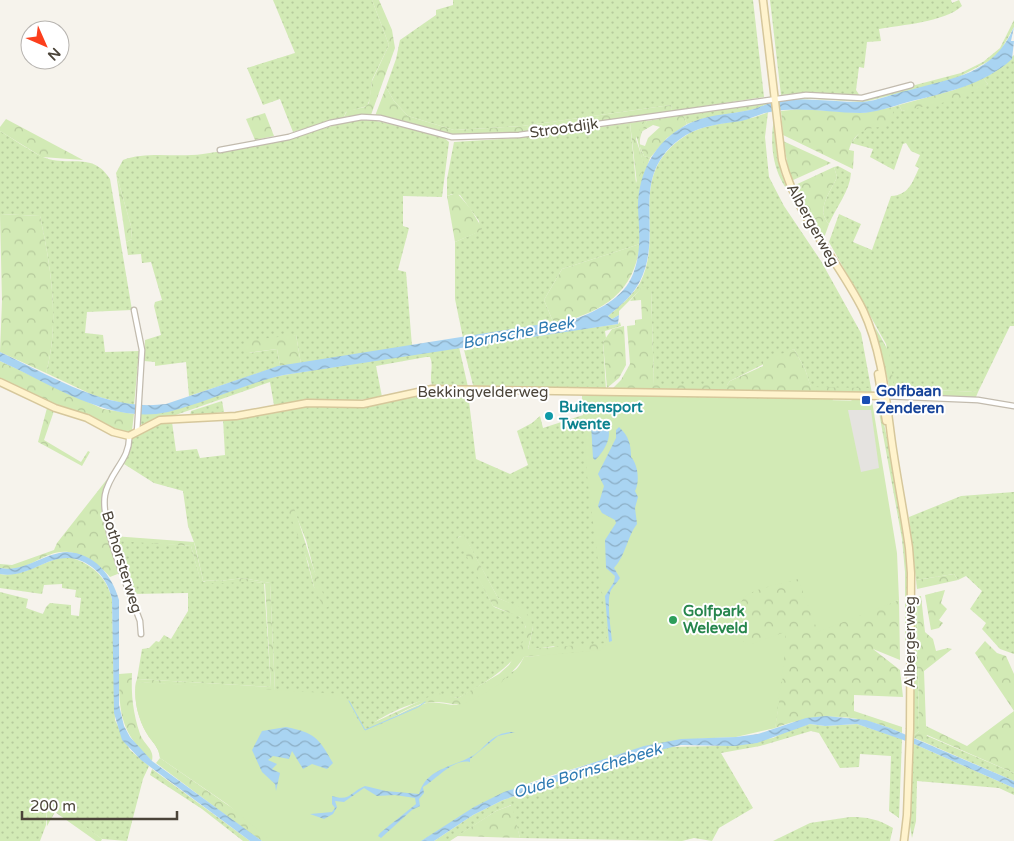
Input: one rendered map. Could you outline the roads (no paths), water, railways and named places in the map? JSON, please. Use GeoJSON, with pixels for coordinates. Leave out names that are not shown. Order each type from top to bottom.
{"type":"FeatureCollection","features":[{"type":"Feature","properties":{"kind":"street","name":"Albergerweg"},"geometry":{"type":"LineString","coordinates":[[763,0],[782,160],[788,182],[821,244],[862,309],[876,353],[910,548],[910,734],[904,841]]}},
{"type":"Feature","properties":{"kind":"street","name":"Strootdijk"},"geometry":{"type":"LineString","coordinates":[[220,150],[289,137],[330,123],[362,118],[380,118],[452,137],[482,137],[528,133],[814,94],[862,98],[911,85]]}},
{"type":"Feature","properties":{"kind":"street"},"geometry":{"type":"LineString","coordinates":[[134,310],[142,350],[137,433]]}},
{"type":"Feature","properties":{"kind":"street"},"geometry":{"type":"LineString","coordinates":[[0,382],[55,408],[93,420],[114,432],[129,436]]}},
{"type":"Feature","properties":{"kind":"street","name":"Bekkingvelderweg"},"geometry":{"type":"LineString","coordinates":[[129,436],[160,420],[236,416],[307,403],[363,404],[424,390],[884,396],[978,400],[1014,406]]}},
{"type":"Feature","properties":{"kind":"street","name":"Bothorsterweg"},"geometry":{"type":"LineString","coordinates":[[129,436],[128,452],[107,486],[104,504],[109,529],[140,621],[142,634]]}},
{"type":"Feature","properties":{"kind":"water","name":"Bornsche Beek"},"geometry":{"type":"Polygon","coordinates":[[[1014,27],[1011,41],[1014,41],[1012,59],[989,75],[963,87],[872,112],[781,110],[741,121],[706,127],[686,135],[667,151],[656,168],[651,186],[649,205],[649,244],[646,264],[639,283],[633,292],[608,316],[612,319],[619,315],[618,324],[284,375],[254,383],[183,408],[168,412],[146,414],[124,413],[103,408],[60,391],[0,361],[0,352],[80,390],[122,403],[166,404],[278,366],[575,319],[609,303],[629,282],[638,257],[638,207],[642,179],[653,155],[661,144],[682,127],[715,115],[750,110],[775,102],[800,99],[862,102],[880,99],[957,77],[984,65],[1005,43],[1014,27]]]}},
{"type":"Feature","properties":{"kind":"water"},"geometry":{"type":"Polygon","coordinates":[[[599,419],[605,423],[609,433],[603,451],[595,460],[593,458],[591,425],[599,419]]]}},
{"type":"Feature","properties":{"kind":"water"},"geometry":{"type":"Polygon","coordinates":[[[619,427],[629,441],[631,457],[637,468],[638,478],[635,491],[638,497],[635,508],[637,524],[614,568],[620,578],[611,590],[610,595],[609,607],[612,641],[609,642],[605,596],[614,582],[615,576],[606,568],[605,540],[616,523],[615,520],[602,513],[598,506],[604,486],[598,474],[616,438],[616,430],[619,427]]]}},
{"type":"Feature","properties":{"kind":"water"},"geometry":{"type":"Polygon","coordinates":[[[67,552],[86,556],[93,561],[107,574],[116,591],[119,600],[119,705],[124,726],[130,737],[152,761],[262,841],[250,841],[141,760],[122,740],[114,713],[112,599],[102,577],[92,567],[79,560],[67,558],[56,559],[24,572],[0,574],[0,568],[17,568],[58,553],[67,552]]]}},
{"type":"Feature","properties":{"kind":"water","name":"Oude Bornschebeek"},"geometry":{"type":"Polygon","coordinates":[[[826,716],[866,720],[890,728],[1014,781],[1014,788],[912,743],[857,724],[825,726],[810,724],[757,743],[735,746],[681,745],[631,757],[503,800],[473,815],[434,841],[421,841],[474,807],[504,792],[644,746],[681,739],[736,737],[758,734],[806,718],[826,716]]]}},
{"type":"Feature","properties":{"kind":"water"},"geometry":{"type":"Polygon","coordinates":[[[286,727],[310,734],[323,747],[333,763],[327,769],[312,764],[303,769],[292,751],[289,759],[273,756],[268,760],[277,764],[272,769],[280,773],[276,791],[275,784],[262,772],[252,750],[262,731],[286,727]]]}},
{"type":"Feature","properties":{"kind":"water"},"geometry":{"type":"Polygon","coordinates":[[[515,732],[498,736],[470,759],[470,762],[457,763],[451,766],[423,787],[424,793],[419,799],[420,806],[412,810],[381,838],[378,836],[380,833],[416,804],[415,798],[395,795],[377,796],[364,788],[344,802],[335,801],[337,807],[333,814],[324,819],[310,814],[332,812],[335,808],[332,804],[332,796],[347,797],[365,786],[386,791],[419,794],[423,785],[434,773],[474,755],[495,737],[501,734],[515,732]]]}},
{"type":"Feature","properties":{"kind":"waterway"},"geometry":{"type":"LineString","coordinates":[[349,701],[365,730],[418,707],[425,702]]}},
{"type":"Feature","properties":{"kind":"place","name":"Golfbaan Zenderen"},"geometry":{"type":"Point","coordinates":[866,400]}},
{"type":"Feature","properties":{"kind":"place","name":"Buitensport Twente"},"geometry":{"type":"Point","coordinates":[549,416]}},
{"type":"Feature","properties":{"kind":"place","name":"Golfpark Weleveld"},"geometry":{"type":"Point","coordinates":[673,620]}}]}
